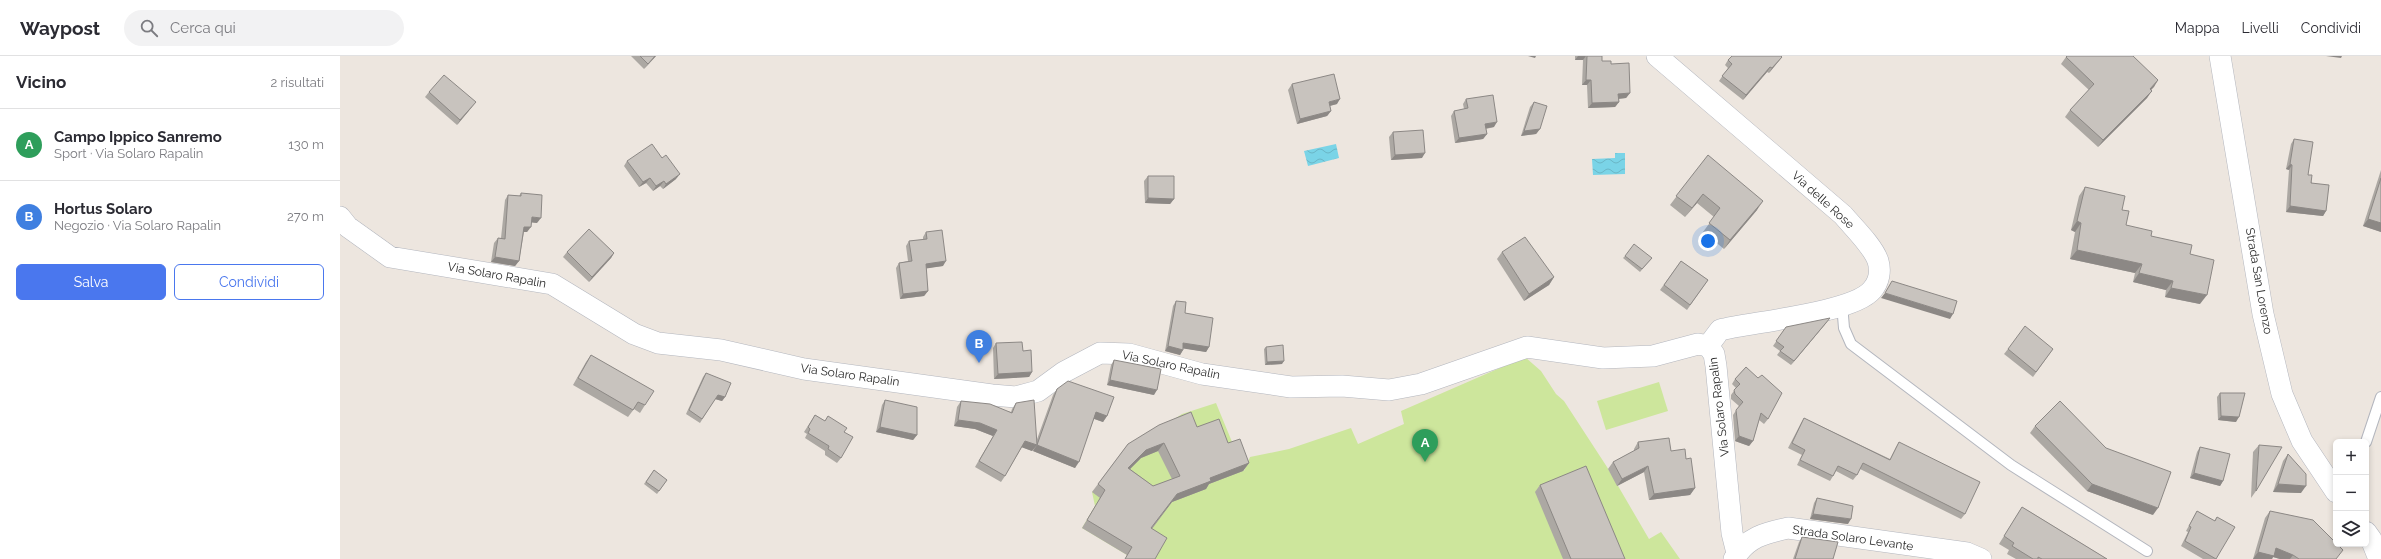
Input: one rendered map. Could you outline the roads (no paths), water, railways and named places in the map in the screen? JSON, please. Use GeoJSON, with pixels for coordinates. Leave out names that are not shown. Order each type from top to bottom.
{"type":"FeatureCollection","features":[{"type":"Feature","properties":{"kind":"street","name":"Strada San Lorenzo"},"geometry":{"type":"LineString","coordinates":[[2220,56],[2263,314],[2282,394],[2302,441],[2333,488]]}},
{"type":"Feature","properties":{"kind":"street","name":"Via delle Rose"},"geometry":{"type":"LineString","coordinates":[[1664,58],[1843,215],[1862,237],[1878,260],[1880,276],[1872,290],[1863,296],[1825,311],[1720,330],[1708,346]]}},
{"type":"Feature","properties":{"kind":"street","name":"Via Solaro Rapalin"},"geometry":{"type":"LineString","coordinates":[[340,217],[348,227],[390,257],[552,284],[634,334],[658,343],[721,350],[804,369],[992,395],[1016,397],[1038,391],[1064,372],[1100,353],[1129,354],[1202,374],[1291,387],[1342,386],[1389,390],[1421,384],[1527,347],[1603,358],[1653,356],[1698,344],[1708,346],[1714,354],[1716,366],[1732,533],[1736,556]]}},
{"type":"Feature","properties":{"kind":"street","name":"Strada Solaro Levante"},"geometry":{"type":"LineString","coordinates":[[1736,556],[1760,533],[1788,528],[1967,553],[1981,559]]}},
{"type":"Feature","properties":{"kind":"street"},"geometry":{"type":"LineString","coordinates":[[2369,536],[2379,559]]}},
{"type":"Feature","properties":{"kind":"lane"},"geometry":{"type":"LineString","coordinates":[[1842,304],[1844,328],[1851,344],[2011,465],[2147,551]]}},
{"type":"Feature","properties":{"kind":"lane"},"geometry":{"type":"LineString","coordinates":[[2367,439],[2381,397]]}},
{"type":"Feature","properties":{"kind":"water"},"geometry":{"type":"Polygon","coordinates":[[[1336,144],[1339,158],[1308,166],[1304,151],[1336,144]]]}},
{"type":"Feature","properties":{"kind":"water"},"geometry":{"type":"Polygon","coordinates":[[[1615,153],[1625,153],[1625,174],[1593,175],[1592,159],[1615,158],[1615,153]]]}},
{"type":"Feature","properties":{"kind":"place","name":"Hortus Solaro"},"geometry":{"type":"Point","coordinates":[979,363]}},
{"type":"Feature","properties":{"kind":"place","name":"Campo Ippico Sanremo"},"geometry":{"type":"Point","coordinates":[1425,462]}}]}
